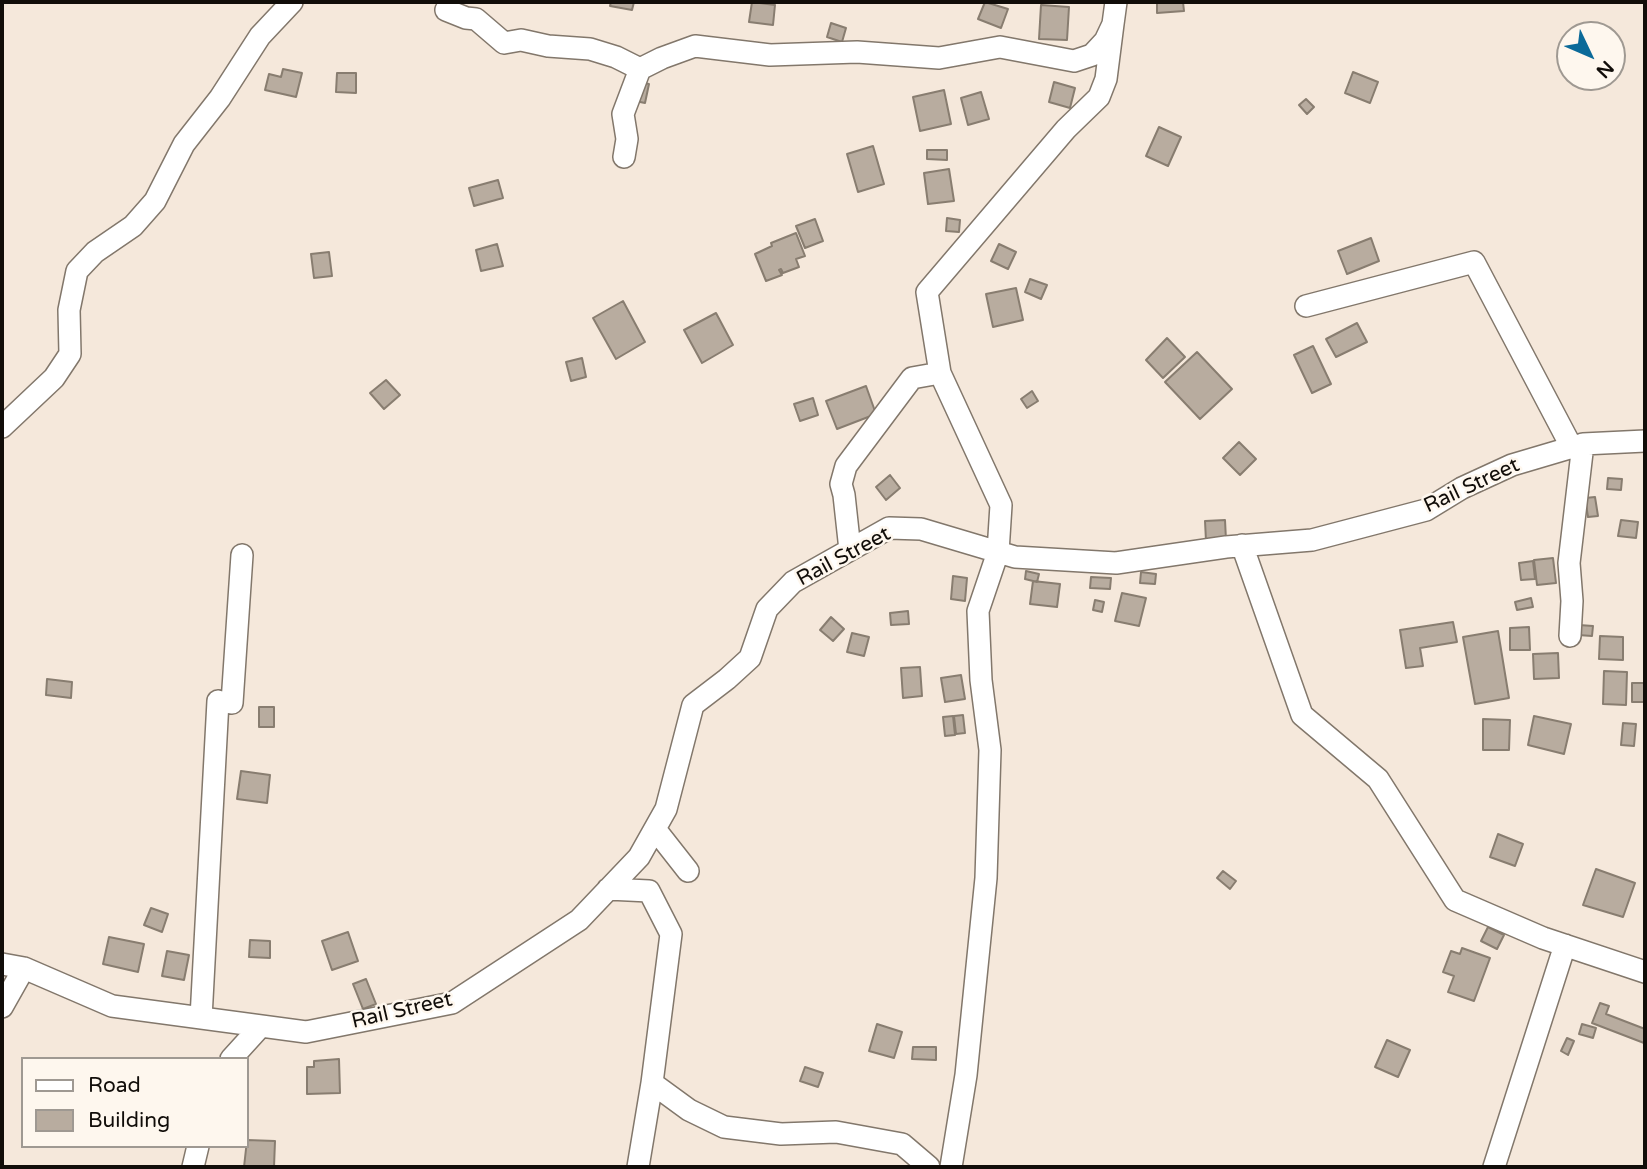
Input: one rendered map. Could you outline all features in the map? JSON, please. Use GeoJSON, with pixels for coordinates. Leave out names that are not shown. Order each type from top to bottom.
{"type":"FeatureCollection","features":[{"type":"Feature","properties":{"kind":"street"},"geometry":{"type":"LineString","coordinates":[[2,427],[54,378],[70,354],[69,310],[77,271],[95,252],[133,226],[155,201],[184,144],[220,98],[260,36],[292,2]]}},
{"type":"Feature","properties":{"kind":"street"},"geometry":{"type":"LineString","coordinates":[[951,1167],[966,1075],[986,878],[990,750],[981,680],[978,611],[998,552],[1002,505],[940,373],[927,292],[1066,129],[1099,97],[1105,79],[1116,2]]}},
{"type":"Feature","properties":{"kind":"street"},"geometry":{"type":"LineString","coordinates":[[446,9],[466,18],[476,19],[504,43],[521,40],[548,46],[590,49],[616,57],[640,69]]}},
{"type":"Feature","properties":{"kind":"street"},"geometry":{"type":"LineString","coordinates":[[624,157],[627,139],[623,114],[640,69],[695,46],[770,55],[857,52],[939,58],[1000,47],[1074,61],[1092,55],[1105,41],[1113,24]]}},
{"type":"Feature","properties":{"kind":"street"},"geometry":{"type":"LineString","coordinates":[[1307,306],[1474,262],[1577,446],[1569,563],[1572,601],[1570,636]]}},
{"type":"Feature","properties":{"kind":"street"},"geometry":{"type":"LineString","coordinates":[[850,550],[841,484],[846,466],[912,379],[940,373]]}},
{"type":"Feature","properties":{"kind":"street","name":"Rail Street"},"geometry":{"type":"LineString","coordinates":[[2,964],[24,968],[112,1006],[306,1032],[452,1003],[579,920],[639,857],[666,809],[693,705],[750,658],[767,609],[793,582],[890,528],[921,529],[1015,557],[1116,563],[1242,545],[1312,540],[1426,510],[1462,488],[1512,465],[1577,446],[1645,441]]}},
{"type":"Feature","properties":{"kind":"street"},"geometry":{"type":"LineString","coordinates":[[1242,545],[1302,715],[1378,779],[1455,900],[1543,938],[1645,972]]}},
{"type":"Feature","properties":{"kind":"street"},"geometry":{"type":"LineString","coordinates":[[201,1018],[225,702],[242,555]]}},
{"type":"Feature","properties":{"kind":"street"},"geometry":{"type":"LineString","coordinates":[[655,829],[688,871]]}},
{"type":"Feature","properties":{"kind":"street"},"geometry":{"type":"LineString","coordinates":[[608,889],[649,891],[671,934],[638,1167]]}},
{"type":"Feature","properties":{"kind":"street"},"geometry":{"type":"LineString","coordinates":[[1494,1167],[1564,945]]}},
{"type":"Feature","properties":{"kind":"street"},"geometry":{"type":"LineString","coordinates":[[2,1007],[24,968]]}},
{"type":"Feature","properties":{"kind":"street"},"geometry":{"type":"LineString","coordinates":[[233,1057],[261,1026]]}},
{"type":"Feature","properties":{"kind":"street"},"geometry":{"type":"LineString","coordinates":[[652,1083],[689,1110],[724,1127],[781,1134],[836,1132],[902,1144],[929,1167]]}},
{"type":"Feature","properties":{"kind":"street"},"geometry":{"type":"LineString","coordinates":[[193,1167],[198,1148]]}},
{"type":"Feature","properties":{"kind":"building"},"geometry":{"type":"Polygon","coordinates":[[[611,2],[634,2],[632,10],[610,6],[611,2]]]}},
{"type":"Feature","properties":{"kind":"building"},"geometry":{"type":"Polygon","coordinates":[[[752,2],[775,5],[773,25],[749,22],[752,2]]]}},
{"type":"Feature","properties":{"kind":"building"},"geometry":{"type":"Polygon","coordinates":[[[985,2],[1008,9],[1001,28],[978,19],[985,2]]]}},
{"type":"Feature","properties":{"kind":"building"},"geometry":{"type":"Polygon","coordinates":[[[1157,2],[1183,2],[1184,11],[1157,13],[1157,2]]]}},
{"type":"Feature","properties":{"kind":"building"},"geometry":{"type":"Polygon","coordinates":[[[1041,5],[1069,7],[1067,40],[1039,39],[1041,5]]]}},
{"type":"Feature","properties":{"kind":"building"},"geometry":{"type":"Polygon","coordinates":[[[831,23],[846,28],[842,42],[827,37],[831,23]]]}},
{"type":"Feature","properties":{"kind":"building"},"geometry":{"type":"Polygon","coordinates":[[[283,69],[302,73],[296,97],[265,90],[269,74],[281,77],[283,69]]]}},
{"type":"Feature","properties":{"kind":"building"},"geometry":{"type":"Polygon","coordinates":[[[1353,72],[1378,82],[1370,103],[1345,93],[1353,72]]]}},
{"type":"Feature","properties":{"kind":"building"},"geometry":{"type":"Polygon","coordinates":[[[337,73],[356,73],[356,93],[336,92],[337,73]]]}},
{"type":"Feature","properties":{"kind":"building"},"geometry":{"type":"Polygon","coordinates":[[[639,82],[649,84],[645,103],[635,101],[639,82]]]}},
{"type":"Feature","properties":{"kind":"building"},"geometry":{"type":"Polygon","coordinates":[[[1054,82],[1075,88],[1070,108],[1049,102],[1054,82]]]}},
{"type":"Feature","properties":{"kind":"building"},"geometry":{"type":"Polygon","coordinates":[[[944,90],[951,124],[920,131],[913,97],[944,90]]]}},
{"type":"Feature","properties":{"kind":"building"},"geometry":{"type":"Polygon","coordinates":[[[981,92],[989,119],[968,125],[961,98],[981,92]]]}},
{"type":"Feature","properties":{"kind":"building"},"geometry":{"type":"Polygon","coordinates":[[[1306,99],[1314,107],[1307,114],[1299,105],[1306,99]]]}},
{"type":"Feature","properties":{"kind":"building"},"geometry":{"type":"Polygon","coordinates":[[[1159,127],[1181,137],[1168,166],[1146,156],[1159,127]]]}},
{"type":"Feature","properties":{"kind":"building"},"geometry":{"type":"Polygon","coordinates":[[[873,146],[884,184],[858,192],[847,154],[873,146]]]}},
{"type":"Feature","properties":{"kind":"building"},"geometry":{"type":"Polygon","coordinates":[[[927,150],[947,150],[947,160],[927,159],[927,150]]]}},
{"type":"Feature","properties":{"kind":"building"},"geometry":{"type":"Polygon","coordinates":[[[949,169],[954,201],[928,204],[924,173],[949,169]]]}},
{"type":"Feature","properties":{"kind":"building"},"geometry":{"type":"Polygon","coordinates":[[[498,180],[503,198],[474,206],[469,188],[498,180]]]}},
{"type":"Feature","properties":{"kind":"building"},"geometry":{"type":"Polygon","coordinates":[[[947,218],[960,220],[959,232],[946,231],[947,218]]]}},
{"type":"Feature","properties":{"kind":"building"},"geometry":{"type":"Polygon","coordinates":[[[815,219],[823,241],[805,248],[796,226],[815,219]]]}},
{"type":"Feature","properties":{"kind":"building"},"geometry":{"type":"Polygon","coordinates":[[[796,233],[805,256],[796,259],[799,267],[783,273],[781,269],[779,270],[782,275],[766,281],[755,254],[772,246],[771,243],[796,233]]]}},
{"type":"Feature","properties":{"kind":"building"},"geometry":{"type":"Polygon","coordinates":[[[1371,238],[1379,261],[1347,274],[1338,251],[1371,238]]]}},
{"type":"Feature","properties":{"kind":"building"},"geometry":{"type":"Polygon","coordinates":[[[497,244],[503,266],[481,271],[476,250],[497,244]]]}},
{"type":"Feature","properties":{"kind":"building"},"geometry":{"type":"Polygon","coordinates":[[[999,244],[1016,252],[1008,269],[991,261],[999,244]]]}},
{"type":"Feature","properties":{"kind":"building"},"geometry":{"type":"Polygon","coordinates":[[[329,252],[332,276],[314,278],[311,254],[329,252]]]}},
{"type":"Feature","properties":{"kind":"building"},"geometry":{"type":"Polygon","coordinates":[[[1030,279],[1047,285],[1041,299],[1025,292],[1030,279]]]}},
{"type":"Feature","properties":{"kind":"building"},"geometry":{"type":"Polygon","coordinates":[[[1016,288],[1023,320],[993,327],[986,294],[1016,288]]]}},
{"type":"Feature","properties":{"kind":"building"},"geometry":{"type":"Polygon","coordinates":[[[623,301],[645,342],[616,359],[593,318],[623,301]]]}},
{"type":"Feature","properties":{"kind":"building"},"geometry":{"type":"Polygon","coordinates":[[[716,313],[733,345],[702,363],[684,330],[716,313]]]}},
{"type":"Feature","properties":{"kind":"building"},"geometry":{"type":"Polygon","coordinates":[[[1357,323],[1367,342],[1336,357],[1326,339],[1357,323]]]}},
{"type":"Feature","properties":{"kind":"building"},"geometry":{"type":"Polygon","coordinates":[[[1167,338],[1185,357],[1163,378],[1146,360],[1167,338]]]}},
{"type":"Feature","properties":{"kind":"building"},"geometry":{"type":"Polygon","coordinates":[[[1313,346],[1331,384],[1312,393],[1294,355],[1313,346]]]}},
{"type":"Feature","properties":{"kind":"building"},"geometry":{"type":"Polygon","coordinates":[[[1197,352],[1232,389],[1200,419],[1165,382],[1197,352]]]}},
{"type":"Feature","properties":{"kind":"building"},"geometry":{"type":"Polygon","coordinates":[[[582,358],[586,377],[571,381],[566,362],[582,358]]]}},
{"type":"Feature","properties":{"kind":"building"},"geometry":{"type":"Polygon","coordinates":[[[386,380],[400,395],[384,409],[370,393],[386,380]]]}},
{"type":"Feature","properties":{"kind":"building"},"geometry":{"type":"Polygon","coordinates":[[[866,386],[876,414],[837,429],[826,401],[866,386]]]}},
{"type":"Feature","properties":{"kind":"building"},"geometry":{"type":"Polygon","coordinates":[[[1032,391],[1038,401],[1027,408],[1021,399],[1032,391]]]}},
{"type":"Feature","properties":{"kind":"building"},"geometry":{"type":"Polygon","coordinates":[[[813,398],[818,415],[800,421],[794,404],[813,398]]]}},
{"type":"Feature","properties":{"kind":"building"},"geometry":{"type":"Polygon","coordinates":[[[1239,442],[1256,459],[1240,475],[1223,458],[1239,442]]]}},
{"type":"Feature","properties":{"kind":"building"},"geometry":{"type":"Polygon","coordinates":[[[890,475],[900,488],[886,500],[876,487],[890,475]]]}},
{"type":"Feature","properties":{"kind":"building"},"geometry":{"type":"Polygon","coordinates":[[[1608,478],[1622,479],[1621,490],[1607,489],[1608,478]]]}},
{"type":"Feature","properties":{"kind":"building"},"geometry":{"type":"Polygon","coordinates":[[[1595,497],[1598,516],[1588,517],[1585,498],[1595,497]]]}},
{"type":"Feature","properties":{"kind":"building"},"geometry":{"type":"Polygon","coordinates":[[[1225,520],[1226,540],[1206,541],[1205,521],[1225,520]]]}},
{"type":"Feature","properties":{"kind":"building"},"geometry":{"type":"Polygon","coordinates":[[[1621,520],[1638,522],[1636,538],[1618,536],[1621,520]]]}},
{"type":"Feature","properties":{"kind":"building"},"geometry":{"type":"Polygon","coordinates":[[[1553,558],[1556,583],[1537,585],[1534,560],[1553,558]]]}},
{"type":"Feature","properties":{"kind":"building"},"geometry":{"type":"Polygon","coordinates":[[[1533,561],[1535,579],[1521,580],[1519,563],[1533,561]]]}},
{"type":"Feature","properties":{"kind":"building"},"geometry":{"type":"Polygon","coordinates":[[[1026,571],[1039,574],[1037,582],[1025,579],[1026,571]]]}},
{"type":"Feature","properties":{"kind":"building"},"geometry":{"type":"Polygon","coordinates":[[[1141,572],[1156,574],[1155,584],[1140,583],[1141,572]]]}},
{"type":"Feature","properties":{"kind":"building"},"geometry":{"type":"Polygon","coordinates":[[[953,576],[967,578],[965,601],[951,599],[953,576]]]}},
{"type":"Feature","properties":{"kind":"building"},"geometry":{"type":"Polygon","coordinates":[[[1091,577],[1111,578],[1110,589],[1090,588],[1091,577]]]}},
{"type":"Feature","properties":{"kind":"building"},"geometry":{"type":"Polygon","coordinates":[[[1033,581],[1060,584],[1057,607],[1030,604],[1033,581]]]}},
{"type":"Feature","properties":{"kind":"building"},"geometry":{"type":"Polygon","coordinates":[[[1122,593],[1146,598],[1139,626],[1115,621],[1122,593]]]}},
{"type":"Feature","properties":{"kind":"building"},"geometry":{"type":"Polygon","coordinates":[[[1531,598],[1533,607],[1517,610],[1515,602],[1531,598]]]}},
{"type":"Feature","properties":{"kind":"building"},"geometry":{"type":"Polygon","coordinates":[[[1095,600],[1104,602],[1102,612],[1093,610],[1095,600]]]}},
{"type":"Feature","properties":{"kind":"building"},"geometry":{"type":"Polygon","coordinates":[[[908,611],[909,624],[891,625],[890,613],[908,611]]]}},
{"type":"Feature","properties":{"kind":"building"},"geometry":{"type":"Polygon","coordinates":[[[831,617],[844,629],[833,641],[820,630],[831,617]]]}},
{"type":"Feature","properties":{"kind":"building"},"geometry":{"type":"Polygon","coordinates":[[[1453,622],[1457,642],[1420,648],[1423,666],[1406,668],[1400,630],[1453,622]]]}},
{"type":"Feature","properties":{"kind":"building"},"geometry":{"type":"Polygon","coordinates":[[[1579,625],[1593,626],[1592,636],[1578,635],[1579,625]]]}},
{"type":"Feature","properties":{"kind":"building"},"geometry":{"type":"Polygon","coordinates":[[[1529,627],[1530,650],[1510,650],[1510,628],[1529,627]]]}},
{"type":"Feature","properties":{"kind":"building"},"geometry":{"type":"Polygon","coordinates":[[[1498,631],[1509,698],[1475,704],[1463,637],[1498,631]]]}},
{"type":"Feature","properties":{"kind":"building"},"geometry":{"type":"Polygon","coordinates":[[[852,633],[869,637],[864,656],[847,652],[852,633]]]}},
{"type":"Feature","properties":{"kind":"building"},"geometry":{"type":"Polygon","coordinates":[[[1600,636],[1623,637],[1623,660],[1599,659],[1600,636]]]}},
{"type":"Feature","properties":{"kind":"building"},"geometry":{"type":"Polygon","coordinates":[[[1558,653],[1559,678],[1534,679],[1533,654],[1558,653]]]}},
{"type":"Feature","properties":{"kind":"building"},"geometry":{"type":"Polygon","coordinates":[[[920,667],[922,696],[903,698],[901,668],[920,667]]]}},
{"type":"Feature","properties":{"kind":"building"},"geometry":{"type":"Polygon","coordinates":[[[1604,671],[1627,672],[1626,705],[1603,704],[1604,671]]]}},
{"type":"Feature","properties":{"kind":"building"},"geometry":{"type":"Polygon","coordinates":[[[961,675],[965,699],[945,702],[941,678],[961,675]]]}},
{"type":"Feature","properties":{"kind":"building"},"geometry":{"type":"Polygon","coordinates":[[[47,679],[72,682],[71,698],[46,695],[47,679]]]}},
{"type":"Feature","properties":{"kind":"building"},"geometry":{"type":"Polygon","coordinates":[[[1632,683],[1645,683],[1645,702],[1632,702],[1632,683]]]}},
{"type":"Feature","properties":{"kind":"building"},"geometry":{"type":"Polygon","coordinates":[[[259,707],[274,707],[274,727],[259,727],[259,707]]]}},
{"type":"Feature","properties":{"kind":"building"},"geometry":{"type":"Polygon","coordinates":[[[963,715],[965,733],[956,734],[954,716],[963,715]]]}},
{"type":"Feature","properties":{"kind":"building"},"geometry":{"type":"Polygon","coordinates":[[[953,716],[955,735],[945,736],[943,717],[953,716]]]}},
{"type":"Feature","properties":{"kind":"building"},"geometry":{"type":"Polygon","coordinates":[[[1534,716],[1571,724],[1564,754],[1528,745],[1534,716]]]}},
{"type":"Feature","properties":{"kind":"building"},"geometry":{"type":"Polygon","coordinates":[[[1483,719],[1510,720],[1509,750],[1483,750],[1483,719]]]}},
{"type":"Feature","properties":{"kind":"building"},"geometry":{"type":"Polygon","coordinates":[[[1623,723],[1636,724],[1634,746],[1621,745],[1623,723]]]}},
{"type":"Feature","properties":{"kind":"building"},"geometry":{"type":"Polygon","coordinates":[[[241,771],[270,775],[267,803],[237,799],[241,771]]]}},
{"type":"Feature","properties":{"kind":"building"},"geometry":{"type":"Polygon","coordinates":[[[1498,834],[1523,844],[1515,866],[1490,857],[1498,834]]]}},
{"type":"Feature","properties":{"kind":"building"},"geometry":{"type":"Polygon","coordinates":[[[1596,869],[1635,883],[1623,917],[1583,905],[1596,869]]]}},
{"type":"Feature","properties":{"kind":"building"},"geometry":{"type":"Polygon","coordinates":[[[1223,871],[1236,881],[1230,889],[1217,878],[1223,871]]]}},
{"type":"Feature","properties":{"kind":"building"},"geometry":{"type":"Polygon","coordinates":[[[151,908],[168,914],[162,932],[144,925],[151,908]]]}},
{"type":"Feature","properties":{"kind":"building"},"geometry":{"type":"Polygon","coordinates":[[[1488,927],[1504,935],[1497,949],[1481,941],[1488,927]]]}},
{"type":"Feature","properties":{"kind":"building"},"geometry":{"type":"Polygon","coordinates":[[[348,932],[358,961],[332,970],[322,941],[348,932]]]}},
{"type":"Feature","properties":{"kind":"building"},"geometry":{"type":"Polygon","coordinates":[[[109,937],[144,944],[138,972],[103,964],[109,937]]]}},
{"type":"Feature","properties":{"kind":"building"},"geometry":{"type":"Polygon","coordinates":[[[250,940],[270,941],[270,958],[249,957],[250,940]]]}},
{"type":"Feature","properties":{"kind":"building"},"geometry":{"type":"Polygon","coordinates":[[[1462,948],[1490,958],[1474,1001],[1448,992],[1454,976],[1443,972],[1451,951],[1460,954],[1462,948]]]}},
{"type":"Feature","properties":{"kind":"building"},"geometry":{"type":"Polygon","coordinates":[[[167,951],[189,955],[184,980],[162,976],[167,951]]]}},
{"type":"Feature","properties":{"kind":"building"},"geometry":{"type":"Polygon","coordinates":[[[366,979],[376,1004],[363,1009],[353,984],[366,979]]]}},
{"type":"Feature","properties":{"kind":"building"},"geometry":{"type":"Polygon","coordinates":[[[1600,1003],[1609,1006],[1606,1014],[1645,1029],[1644,1043],[1592,1023],[1600,1003]]]}},
{"type":"Feature","properties":{"kind":"building"},"geometry":{"type":"Polygon","coordinates":[[[877,1024],[902,1032],[894,1058],[869,1051],[877,1024]]]}},
{"type":"Feature","properties":{"kind":"building"},"geometry":{"type":"Polygon","coordinates":[[[1582,1024],[1596,1028],[1593,1038],[1579,1034],[1582,1024]]]}},
{"type":"Feature","properties":{"kind":"building"},"geometry":{"type":"Polygon","coordinates":[[[1567,1038],[1574,1041],[1568,1055],[1561,1051],[1567,1038]]]}},
{"type":"Feature","properties":{"kind":"building"},"geometry":{"type":"Polygon","coordinates":[[[1387,1040],[1410,1050],[1398,1077],[1375,1067],[1387,1040]]]}},
{"type":"Feature","properties":{"kind":"building"},"geometry":{"type":"Polygon","coordinates":[[[913,1047],[936,1047],[936,1060],[912,1059],[913,1047]]]}},
{"type":"Feature","properties":{"kind":"building"},"geometry":{"type":"Polygon","coordinates":[[[339,1059],[340,1093],[307,1094],[307,1067],[314,1067],[314,1061],[339,1059]]]}},
{"type":"Feature","properties":{"kind":"building"},"geometry":{"type":"Polygon","coordinates":[[[805,1067],[823,1073],[818,1087],[800,1081],[805,1067]]]}},
{"type":"Feature","properties":{"kind":"building"},"geometry":{"type":"Polygon","coordinates":[[[248,1140],[275,1141],[274,1167],[244,1167],[248,1140]]]}}]}
